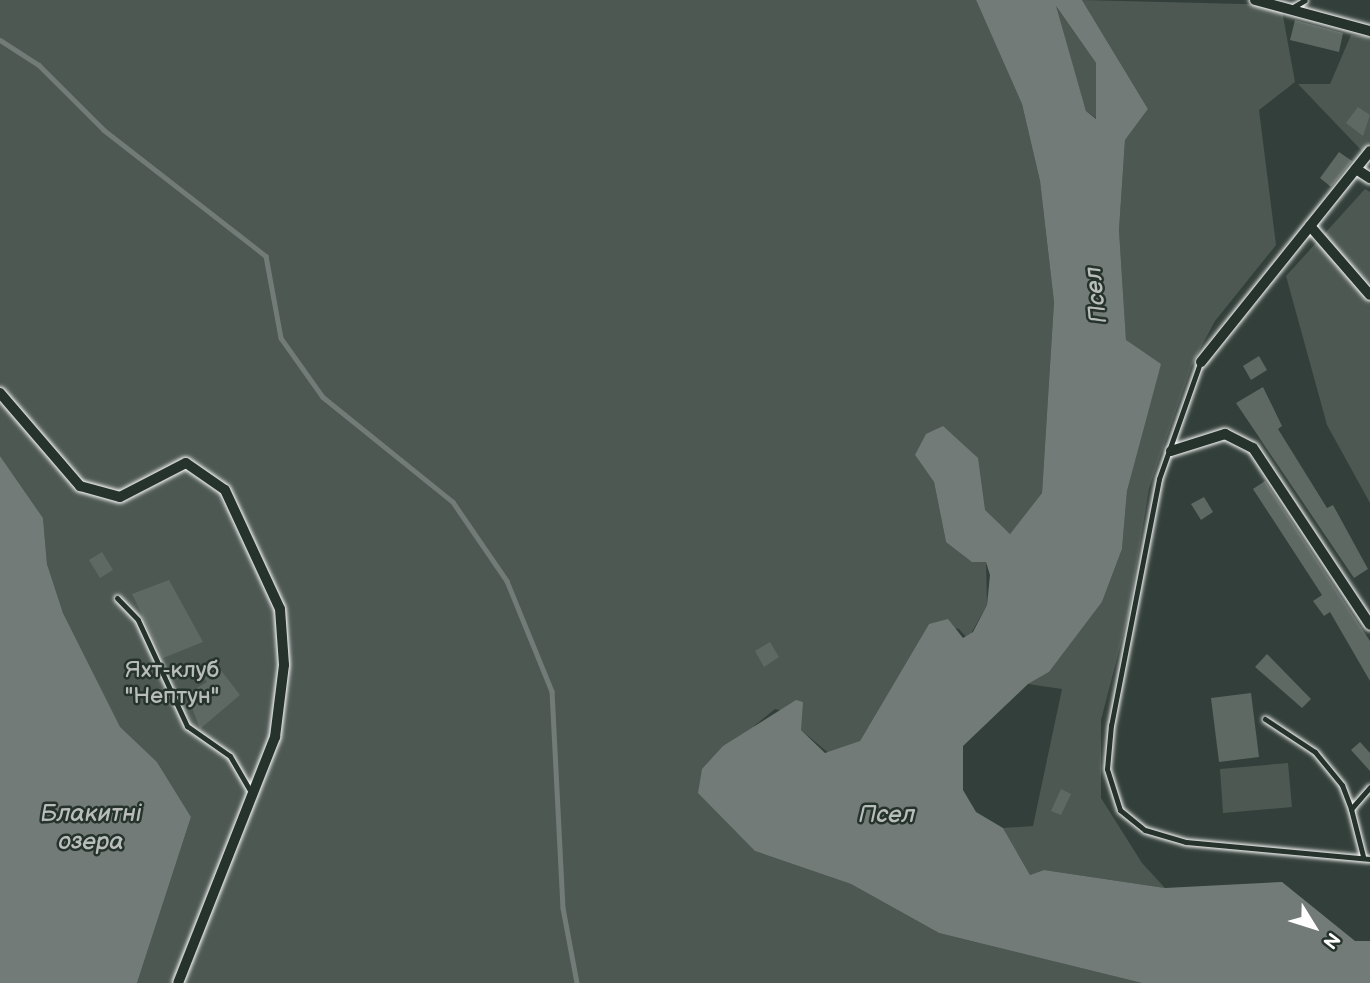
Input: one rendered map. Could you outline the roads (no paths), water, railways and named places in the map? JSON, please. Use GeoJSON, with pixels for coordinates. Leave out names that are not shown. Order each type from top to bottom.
{"type":"FeatureCollection","features":[{"type":"Feature","properties":{"kind":"street"},"geometry":{"type":"LineString","coordinates":[[1255,0],[1370,31]]}},
{"type":"Feature","properties":{"kind":"street"},"geometry":{"type":"LineString","coordinates":[[1201,362],[1370,151]]}},
{"type":"Feature","properties":{"kind":"street"},"geometry":{"type":"LineString","coordinates":[[1356,169],[1370,178]]}},
{"type":"Feature","properties":{"kind":"street"},"geometry":{"type":"LineString","coordinates":[[1310,226],[1370,295]]}},
{"type":"Feature","properties":{"kind":"street"},"geometry":{"type":"LineString","coordinates":[[0,393],[80,486],[120,498],[186,463],[225,490],[280,609],[284,665],[278,713],[255,800],[178,983]]}},
{"type":"Feature","properties":{"kind":"street"},"geometry":{"type":"LineString","coordinates":[[1171,451],[1225,434],[1253,448],[1370,625]]}},
{"type":"Feature","properties":{"kind":"lane"},"geometry":{"type":"LineString","coordinates":[[1288,11],[1305,0]]}},
{"type":"Feature","properties":{"kind":"lane"},"geometry":{"type":"LineString","coordinates":[[1201,362],[1159,479],[1111,725],[1107,769],[1120,810],[1145,830],[1186,842],[1363,856],[1370,859]]}},
{"type":"Feature","properties":{"kind":"lane"},"geometry":{"type":"LineString","coordinates":[[117,598],[138,620],[187,726],[230,756],[255,800]]}},
{"type":"Feature","properties":{"kind":"lane"},"geometry":{"type":"LineString","coordinates":[[1265,719],[1315,752],[1342,785],[1363,856]]}},
{"type":"Feature","properties":{"kind":"lane"},"geometry":{"type":"LineString","coordinates":[[1351,809],[1370,788]]}},
{"type":"Feature","properties":{"kind":"water","name":"Псел"},"geometry":{"type":"Polygon","coordinates":[[[976,0],[1082,0],[1148,109],[1125,140],[1119,230],[1126,340],[1161,364],[1127,491],[1122,549],[1102,602],[1049,672],[1028,684],[963,746],[963,790],[976,812],[1003,828],[1030,875],[1044,870],[1165,888],[1282,882],[1355,941],[1370,941],[1370,983],[1142,983],[939,933],[851,884],[755,851],[698,793],[702,769],[723,746],[796,700],[803,702],[801,730],[825,753],[860,741],[929,624],[948,619],[963,638],[973,632],[987,605],[990,575],[986,562],[972,562],[946,542],[934,482],[915,455],[926,434],[943,426],[978,458],[985,510],[1010,534],[1042,493],[1054,302],[1040,181],[1022,104],[976,0]],[[1056,6],[1086,111],[1096,119],[1096,63],[1056,6]]]}},
{"type":"Feature","properties":{"kind":"water","name":"Блакитні озера"},"geometry":{"type":"Polygon","coordinates":[[[0,456],[43,518],[47,564],[63,613],[120,727],[157,762],[191,817],[137,983],[0,983],[0,456]]]}},
{"type":"Feature","properties":{"kind":"waterway"},"geometry":{"type":"LineString","coordinates":[[0,40],[39,65],[104,130],[266,256],[281,338],[323,397],[453,502],[507,581],[552,691],[563,908],[577,983]]}},
{"type":"Feature","properties":{"kind":"park label","name":"Яхт-клуб \"Нептун\""},"geometry":{"type":"Point","coordinates":[172,683]}}]}
